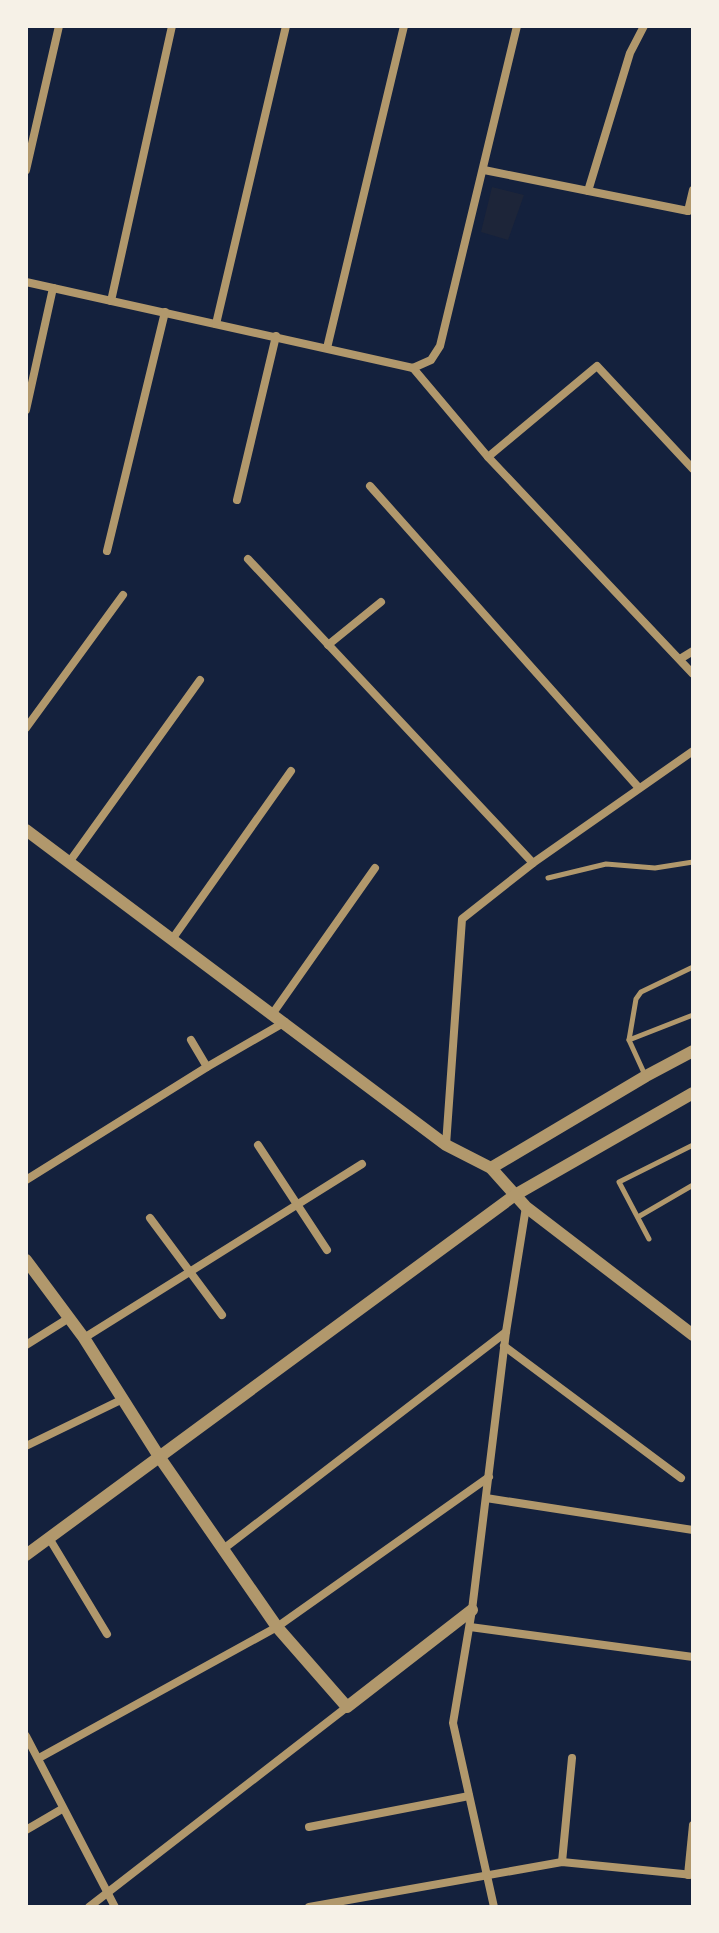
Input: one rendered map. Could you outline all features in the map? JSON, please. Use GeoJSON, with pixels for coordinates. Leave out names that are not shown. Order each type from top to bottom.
{"type":"FeatureCollection","features":[{"type":"Feature","properties":{"kind":"street"},"geometry":{"type":"LineString","coordinates":[[26,170],[59,26]]}},
{"type":"Feature","properties":{"kind":"street"},"geometry":{"type":"LineString","coordinates":[[111,301],[172,26]]}},
{"type":"Feature","properties":{"kind":"street"},"geometry":{"type":"LineString","coordinates":[[216,324],[286,26]]}},
{"type":"Feature","properties":{"kind":"street"},"geometry":{"type":"LineString","coordinates":[[327,348],[404,26]]}},
{"type":"Feature","properties":{"kind":"street"},"geometry":{"type":"LineString","coordinates":[[413,368],[431,360],[440,346],[517,26]]}},
{"type":"Feature","properties":{"kind":"street"},"geometry":{"type":"LineString","coordinates":[[588,191],[630,53],[644,26]]}},
{"type":"Feature","properties":{"kind":"street"},"geometry":{"type":"LineString","coordinates":[[484,170],[688,211]]}},
{"type":"Feature","properties":{"kind":"street"},"geometry":{"type":"LineString","coordinates":[[693,190],[688,211],[693,220]]}},
{"type":"Feature","properties":{"kind":"street"},"geometry":{"type":"LineString","coordinates":[[26,282],[413,368],[488,457],[693,674]]}},
{"type":"Feature","properties":{"kind":"street"},"geometry":{"type":"LineString","coordinates":[[26,410],[53,288]]}},
{"type":"Feature","properties":{"kind":"street"},"geometry":{"type":"LineString","coordinates":[[107,551],[165,312]]}},
{"type":"Feature","properties":{"kind":"street"},"geometry":{"type":"LineString","coordinates":[[237,500],[276,336]]}},
{"type":"Feature","properties":{"kind":"street"},"geometry":{"type":"LineString","coordinates":[[488,457],[597,366],[693,469]]}},
{"type":"Feature","properties":{"kind":"street"},"geometry":{"type":"LineString","coordinates":[[370,486],[639,788]]}},
{"type":"Feature","properties":{"kind":"street"},"geometry":{"type":"LineString","coordinates":[[248,559],[533,863]]}},
{"type":"Feature","properties":{"kind":"street"},"geometry":{"type":"LineString","coordinates":[[26,728],[123,595]]}},
{"type":"Feature","properties":{"kind":"street"},"geometry":{"type":"LineString","coordinates":[[328,645],[381,602]]}},
{"type":"Feature","properties":{"kind":"street"},"geometry":{"type":"LineString","coordinates":[[680,659],[693,651]]}},
{"type":"Feature","properties":{"kind":"street"},"geometry":{"type":"LineString","coordinates":[[70,861],[200,680]]}},
{"type":"Feature","properties":{"kind":"street"},"geometry":{"type":"LineString","coordinates":[[446,1145],[462,919],[533,863],[693,751]]}},
{"type":"Feature","properties":{"kind":"street"},"geometry":{"type":"LineString","coordinates":[[173,938],[291,771]]}},
{"type":"Feature","properties":{"kind":"street"},"geometry":{"type":"LineString","coordinates":[[26,830],[446,1145],[491,1168],[526,1207],[693,1335]]}},
{"type":"Feature","properties":{"kind":"street"},"geometry":{"type":"LineString","coordinates":[[273,1013],[375,868]]}},
{"type":"Feature","properties":{"kind":"street"},"geometry":{"type":"LineString","coordinates":[[26,1180],[285,1022]]}},
{"type":"Feature","properties":{"kind":"street"},"geometry":{"type":"LineString","coordinates":[[191,1040],[207,1067]]}},
{"type":"Feature","properties":{"kind":"street"},"geometry":{"type":"LineString","coordinates":[[491,1168],[693,1051]]}},
{"type":"Feature","properties":{"kind":"street"},"geometry":{"type":"LineString","coordinates":[[26,1555],[515,1195],[693,1093]]}},
{"type":"Feature","properties":{"kind":"street"},"geometry":{"type":"LineString","coordinates":[[258,1145],[327,1250]]}},
{"type":"Feature","properties":{"kind":"street"},"geometry":{"type":"LineString","coordinates":[[84,1338],[362,1164]]}},
{"type":"Feature","properties":{"kind":"street"},"geometry":{"type":"LineString","coordinates":[[494,1907],[453,1723],[470,1627],[504,1346],[526,1207]]}},
{"type":"Feature","properties":{"kind":"street"},"geometry":{"type":"LineString","coordinates":[[150,1218],[222,1315]]}},
{"type":"Feature","properties":{"kind":"street"},"geometry":{"type":"LineString","coordinates":[[26,1260],[84,1338],[160,1458],[277,1627],[347,1707]]}},
{"type":"Feature","properties":{"kind":"street"},"geometry":{"type":"LineString","coordinates":[[26,1345],[69,1318]]}},
{"type":"Feature","properties":{"kind":"street"},"geometry":{"type":"LineString","coordinates":[[222,1550],[506,1332]]}},
{"type":"Feature","properties":{"kind":"street"},"geometry":{"type":"LineString","coordinates":[[504,1346],[681,1478]]}},
{"type":"Feature","properties":{"kind":"street"},"geometry":{"type":"LineString","coordinates":[[26,1446],[123,1399]]}},
{"type":"Feature","properties":{"kind":"street"},"geometry":{"type":"LineString","coordinates":[[39,1758],[277,1627],[489,1477]]}},
{"type":"Feature","properties":{"kind":"street"},"geometry":{"type":"LineString","coordinates":[[486,1498],[693,1530]]}},
{"type":"Feature","properties":{"kind":"street"},"geometry":{"type":"LineString","coordinates":[[49,1538],[107,1634]]}},
{"type":"Feature","properties":{"kind":"street"},"geometry":{"type":"LineString","coordinates":[[89,1907],[472,1610]]}},
{"type":"Feature","properties":{"kind":"street"},"geometry":{"type":"LineString","coordinates":[[470,1627],[693,1657]]}},
{"type":"Feature","properties":{"kind":"street"},"geometry":{"type":"LineString","coordinates":[[26,1736],[115,1907]]}},
{"type":"Feature","properties":{"kind":"street"},"geometry":{"type":"LineString","coordinates":[[562,1862],[572,1758]]}},
{"type":"Feature","properties":{"kind":"street"},"geometry":{"type":"LineString","coordinates":[[309,1827],[469,1796]]}},
{"type":"Feature","properties":{"kind":"street"},"geometry":{"type":"LineString","coordinates":[[26,1830],[62,1809]]}},
{"type":"Feature","properties":{"kind":"street"},"geometry":{"type":"LineString","coordinates":[[309,1907],[562,1862],[690,1875],[693,1825]]}},
{"type":"Feature","properties":{"kind":"lane"},"geometry":{"type":"LineString","coordinates":[[548,878],[606,864],[655,868],[693,862]]}},
{"type":"Feature","properties":{"kind":"lane"},"geometry":{"type":"LineString","coordinates":[[646,1076],[629,1040],[636,999],[641,992],[693,967]]}},
{"type":"Feature","properties":{"kind":"lane"},"geometry":{"type":"LineString","coordinates":[[629,1040],[693,1015]]}},
{"type":"Feature","properties":{"kind":"lane"},"geometry":{"type":"LineString","coordinates":[[649,1239],[619,1182],[693,1145]]}},
{"type":"Feature","properties":{"kind":"lane"},"geometry":{"type":"LineString","coordinates":[[638,1217],[693,1185]]}},
{"type":"Feature","properties":{"kind":"shaded area"},"geometry":{"type":"Polygon","coordinates":[[[492,187],[524,195],[508,240],[481,232],[492,187]]]}}]}
